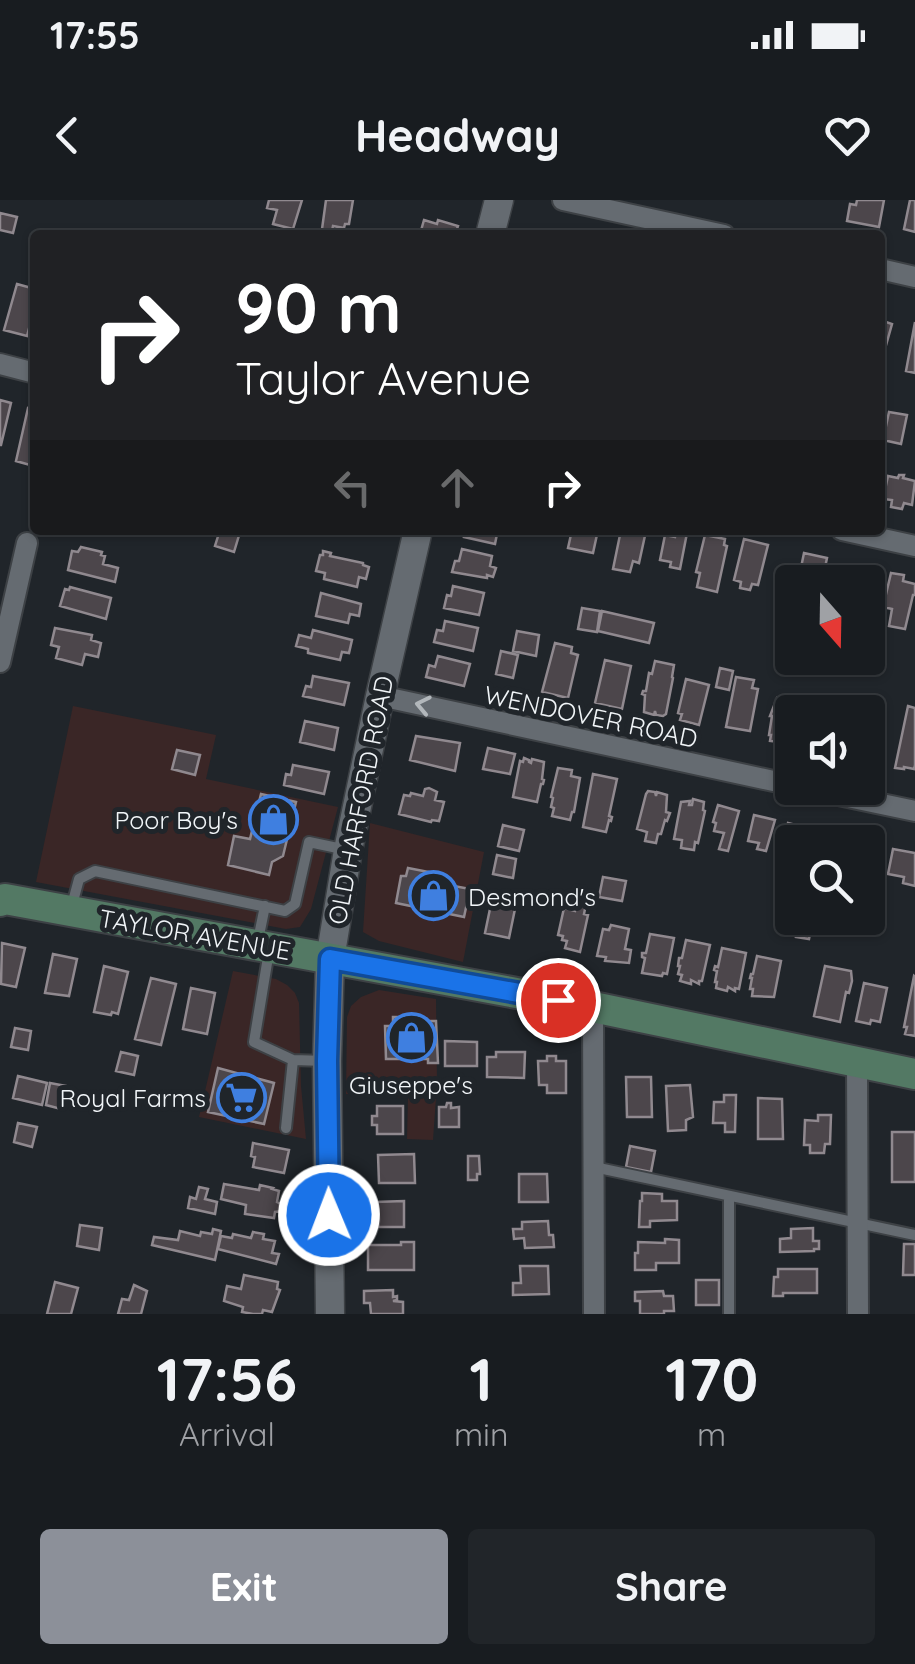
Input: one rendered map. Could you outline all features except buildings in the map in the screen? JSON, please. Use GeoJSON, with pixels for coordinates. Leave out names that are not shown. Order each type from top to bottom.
{"type":"FeatureCollection","features":[{"type":"Feature","properties":{"kind":"main road","name":"TAYLOR AVENUE"},"geometry":{"type":"LineString","coordinates":[[2,898],[593,1007],[915,1074]]}},
{"type":"Feature","properties":{"kind":"street"},"geometry":{"type":"LineString","coordinates":[[491,230],[500,200]]}},
{"type":"Feature","properties":{"kind":"street"},"geometry":{"type":"LineString","coordinates":[[564,200],[701,230]]}},
{"type":"Feature","properties":{"kind":"street"},"geometry":{"type":"LineString","coordinates":[[885,270],[915,277]]}},
{"type":"Feature","properties":{"kind":"street"},"geometry":{"type":"LineString","coordinates":[[0,364],[30,372]]}},
{"type":"Feature","properties":{"kind":"street","name":"OLD HARFORD ROAD"},"geometry":{"type":"LineString","coordinates":[[330,1314],[330,959],[348,850],[417,535]]}},
{"type":"Feature","properties":{"kind":"street"},"geometry":{"type":"LineString","coordinates":[[865,535],[915,546]]}},
{"type":"Feature","properties":{"kind":"street"},"geometry":{"type":"LineString","coordinates":[[0,662],[27,543]]}},
{"type":"Feature","properties":{"kind":"street","name":"WENDOVER ROAD"},"geometry":{"type":"LineString","coordinates":[[380,696],[775,781]]}},
{"type":"Feature","properties":{"kind":"street"},"geometry":{"type":"LineString","coordinates":[[885,805],[915,811]]}},
{"type":"Feature","properties":{"kind":"street"},"geometry":{"type":"LineString","coordinates":[[593,1007],[594,1314]]}},
{"type":"Feature","properties":{"kind":"street"},"geometry":{"type":"LineString","coordinates":[[857,1062],[858,1314]]}},
{"type":"Feature","properties":{"kind":"lane"},"geometry":{"type":"LineString","coordinates":[[70,911],[80,879],[95,872],[285,910],[295,904],[309,842],[348,850]]}},
{"type":"Feature","properties":{"kind":"lane"},"geometry":{"type":"LineString","coordinates":[[265,906],[254,1042],[292,1060],[327,1061]]}},
{"type":"Feature","properties":{"kind":"lane"},"geometry":{"type":"LineString","coordinates":[[286,1128],[292,1060]]}},
{"type":"Feature","properties":{"kind":"lane"},"geometry":{"type":"LineString","coordinates":[[594,1167],[915,1234]]}},
{"type":"Feature","properties":{"kind":"lane"},"geometry":{"type":"LineString","coordinates":[[729,1196],[729,1314]]}},
{"type":"Feature","properties":{"kind":"shaded area"},"geometry":{"type":"Polygon","coordinates":[[[73,706],[216,735],[206,779],[338,807],[311,909],[300,927],[286,929],[36,882],[73,706]]]}},
{"type":"Feature","properties":{"kind":"shaded area"},"geometry":{"type":"Polygon","coordinates":[[[370,823],[484,852],[463,962],[379,941],[363,932],[370,823]]]}},
{"type":"Feature","properties":{"kind":"shaded area"},"geometry":{"type":"Polygon","coordinates":[[[233,971],[276,979],[295,993],[299,1003],[306,1139],[199,1117],[233,971]]]}},
{"type":"Feature","properties":{"kind":"shaded area"},"geometry":{"type":"Polygon","coordinates":[[[379,990],[436,999],[433,1140],[407,1139],[408,1098],[346,1094],[347,1017],[351,1006],[361,997],[379,990]]]}},
{"type":"Feature","properties":{"kind":"place","name":"Poor Boy's"},"geometry":{"type":"Point","coordinates":[273,819]}},
{"type":"Feature","properties":{"kind":"place","name":"Desmond's"},"geometry":{"type":"Point","coordinates":[433,896]}},
{"type":"Feature","properties":{"kind":"place","name":"Giuseppe's"},"geometry":{"type":"Point","coordinates":[411,1038]}},
{"type":"Feature","properties":{"kind":"place","name":"Royal Farms"},"geometry":{"type":"Point","coordinates":[241,1097]}},
{"type":"Feature","properties":{"kind":"route"},"geometry":{"type":"LineString","coordinates":[[329,1215],[330,959],[558,1000]]}}]}
